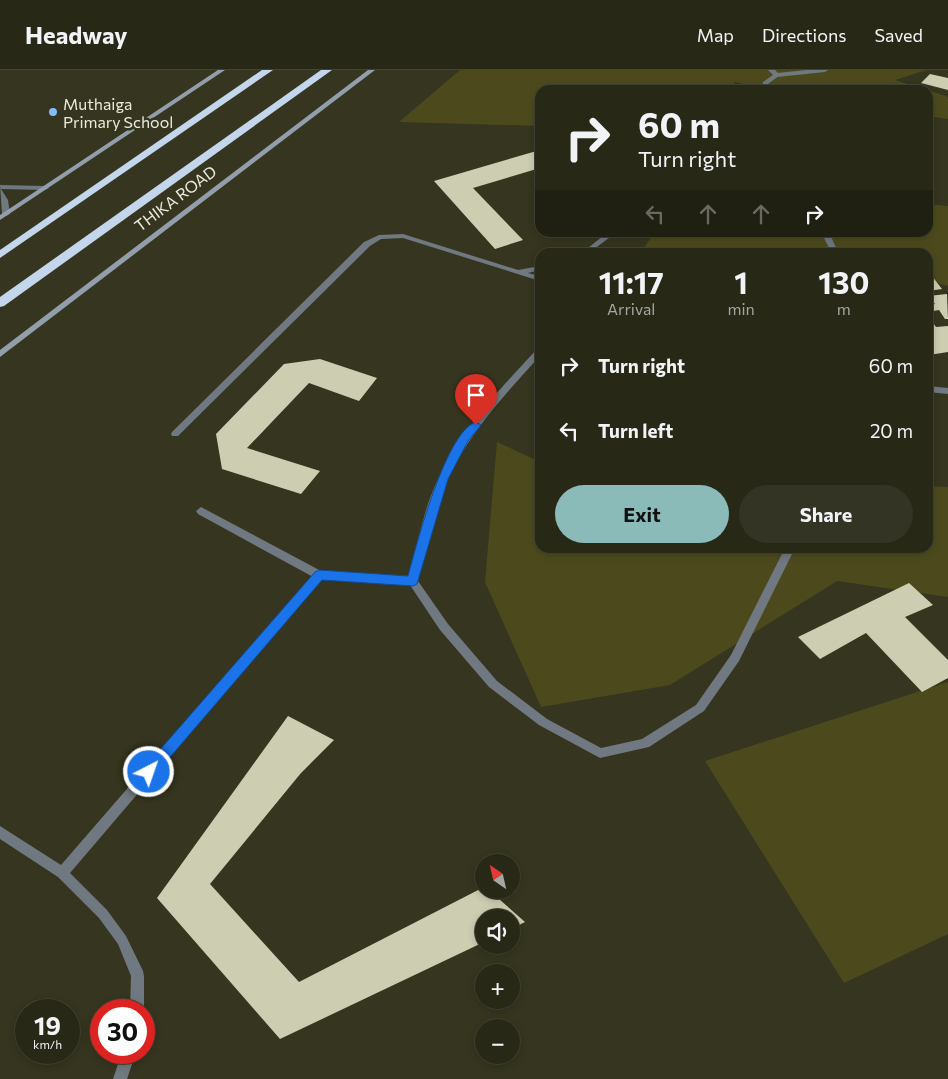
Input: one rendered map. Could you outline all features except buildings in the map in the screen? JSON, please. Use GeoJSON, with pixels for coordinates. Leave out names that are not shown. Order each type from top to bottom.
{"type":"FeatureCollection","features":[{"type":"Feature","properties":{"kind":"highway"},"geometry":{"type":"LineString","coordinates":[[0,255],[268,70]]}},
{"type":"Feature","properties":{"kind":"highway","name":"THIKA ROAD"},"geometry":{"type":"LineString","coordinates":[[0,303],[327,70]]}},
{"type":"Feature","properties":{"kind":"main road"},"geometry":{"type":"LineString","coordinates":[[3,216],[222,70]]}},
{"type":"Feature","properties":{"kind":"main road","name":"THIKA ROAD"},"geometry":{"type":"LineString","coordinates":[[0,354],[372,70]]}},
{"type":"Feature","properties":{"kind":"street"},"geometry":{"type":"LineString","coordinates":[[765,85],[774,72],[825,70]]}},
{"type":"Feature","properties":{"kind":"street"},"geometry":{"type":"LineString","coordinates":[[3,216],[4,200],[0,189],[45,188]]}},
{"type":"Feature","properties":{"kind":"street"},"geometry":{"type":"LineString","coordinates":[[175,434],[367,244],[379,237],[403,236],[535,277]]}},
{"type":"Feature","properties":{"kind":"street"},"geometry":{"type":"LineString","coordinates":[[592,248],[607,237]]}},
{"type":"Feature","properties":{"kind":"street"},"geometry":{"type":"LineString","coordinates":[[517,272],[535,269]]}},
{"type":"Feature","properties":{"kind":"street"},"geometry":{"type":"LineString","coordinates":[[535,357],[464,439],[442,479],[427,525],[413,581],[444,627],[493,684],[543,722],[600,753],[645,743],[700,708],[735,658],[788,553]]}},
{"type":"Feature","properties":{"kind":"street"},"geometry":{"type":"LineString","coordinates":[[933,389],[948,390]]}},
{"type":"Feature","properties":{"kind":"street"},"geometry":{"type":"LineString","coordinates":[[201,511],[319,575],[413,581]]}},
{"type":"Feature","properties":{"kind":"street"},"geometry":{"type":"LineString","coordinates":[[62,873],[319,575]]}},
{"type":"Feature","properties":{"kind":"street"},"geometry":{"type":"LineString","coordinates":[[0,832],[62,873],[103,914],[122,940],[138,976],[137,999]]}},
{"type":"Feature","properties":{"kind":"street"},"geometry":{"type":"LineString","coordinates":[[120,1079],[125,1064]]}},
{"type":"Feature","properties":{"kind":"shaded area"},"geometry":{"type":"Polygon","coordinates":[[[460,70],[926,70],[895,80],[911,85],[748,85],[734,82],[735,85],[535,85],[535,126],[399,122],[460,70]]]}},
{"type":"Feature","properties":{"kind":"shaded area"},"geometry":{"type":"Polygon","coordinates":[[[933,92],[948,97],[948,119],[933,117],[933,92]]]}},
{"type":"Feature","properties":{"kind":"shaded area"},"geometry":{"type":"Polygon","coordinates":[[[933,204],[948,206],[948,286],[933,282],[933,248],[644,248],[651,237],[933,237],[933,204]]]}},
{"type":"Feature","properties":{"kind":"shaded area"},"geometry":{"type":"Polygon","coordinates":[[[497,442],[535,460],[535,553],[933,553],[933,486],[948,487],[948,597],[837,581],[670,685],[541,707],[485,582],[497,442]]]}},
{"type":"Feature","properties":{"kind":"shaded area"},"geometry":{"type":"Polygon","coordinates":[[[948,682],[948,934],[844,983],[705,761],[948,682]]]}},
{"type":"Feature","properties":{"kind":"place","name":"Muthaiga Primary School"},"geometry":{"type":"Point","coordinates":[53,112]}},
{"type":"Feature","properties":{"kind":"route"},"geometry":{"type":"LineString","coordinates":[[149,772],[319,575],[413,581],[427,525],[442,479],[464,439],[476,425]]}}]}
